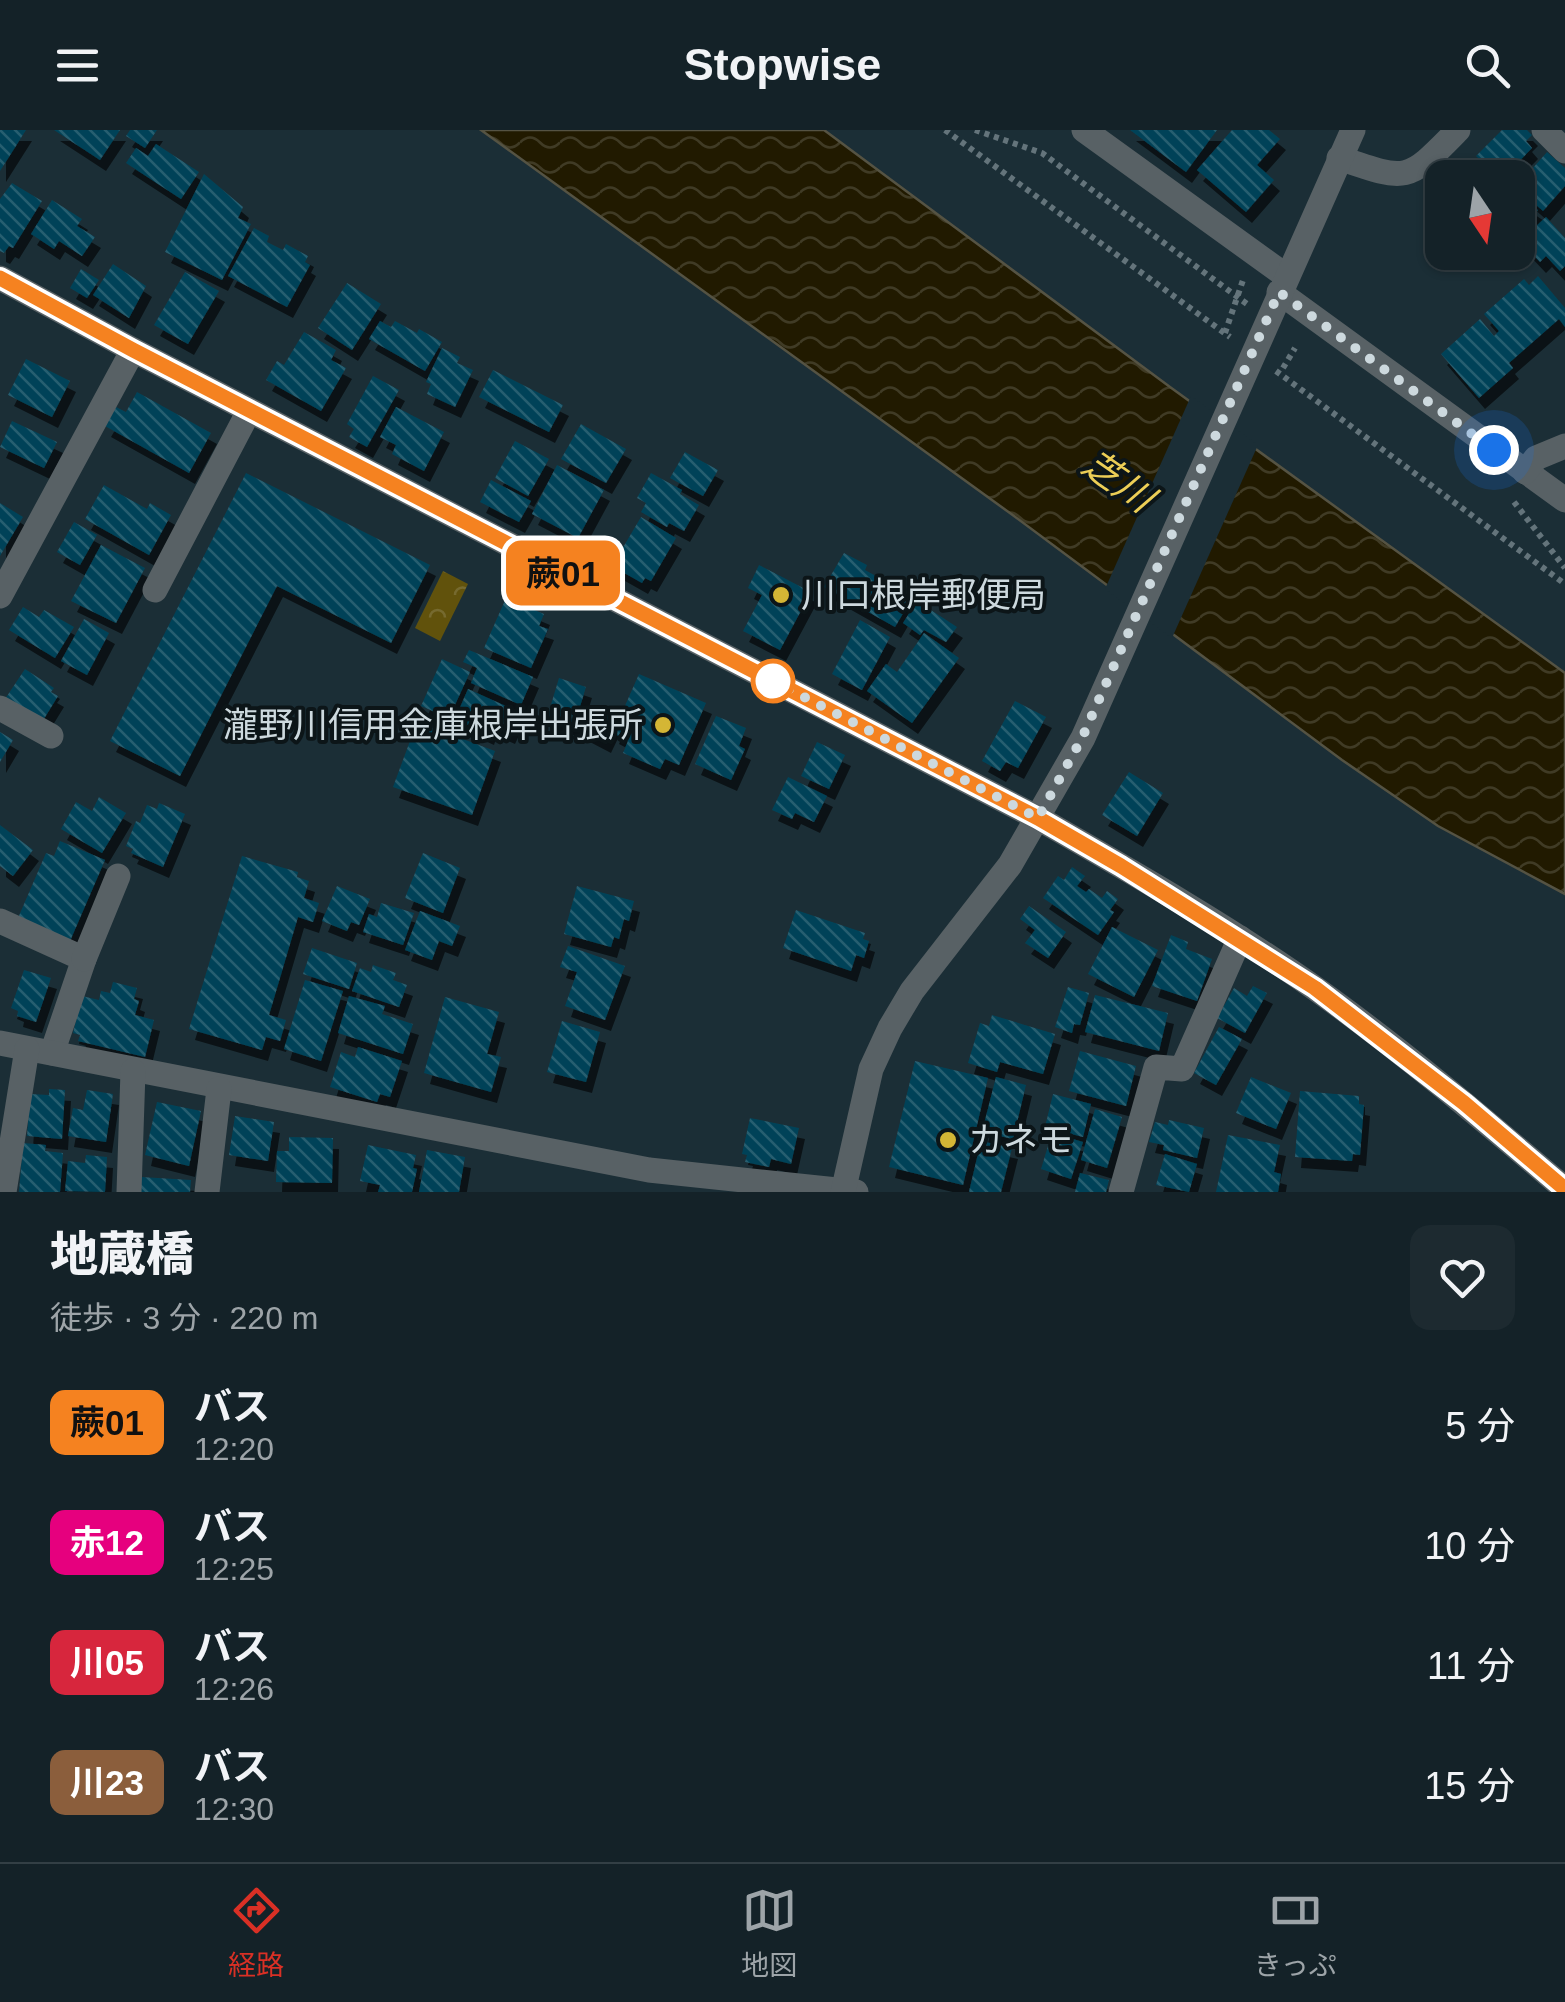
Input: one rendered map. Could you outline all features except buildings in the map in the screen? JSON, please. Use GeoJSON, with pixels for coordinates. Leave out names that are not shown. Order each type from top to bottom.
{"type":"FeatureCollection","features":[{"type":"Feature","properties":{"kind":"street"},"geometry":{"type":"LineString","coordinates":[[1084,130],[1565,500]]}},
{"type":"Feature","properties":{"kind":"street"},"geometry":{"type":"LineString","coordinates":[[0,1043],[650,1170],[848,1191],[871,1070],[890,1028],[912,991],[1010,865],[1082,738],[1352,130]]}},
{"type":"Feature","properties":{"kind":"street"},"geometry":{"type":"LineString","coordinates":[[1339,158],[1373,169],[1408,174],[1421,167],[1458,130]]}},
{"type":"Feature","properties":{"kind":"street"},"geometry":{"type":"LineString","coordinates":[[1544,130],[1565,152]]}},
{"type":"Feature","properties":{"kind":"street"},"geometry":{"type":"LineString","coordinates":[[0,278],[249,411],[1038,818],[1240,938],[1374,1032],[1565,1189]]}},
{"type":"Feature","properties":{"kind":"street"},"geometry":{"type":"LineString","coordinates":[[0,596],[133,350]]}},
{"type":"Feature","properties":{"kind":"street"},"geometry":{"type":"LineString","coordinates":[[154,590],[249,411]]}},
{"type":"Feature","properties":{"kind":"street"},"geometry":{"type":"LineString","coordinates":[[1525,472],[1536,458],[1565,446]]}},
{"type":"Feature","properties":{"kind":"street"},"geometry":{"type":"LineString","coordinates":[[0,708],[52,736]]}},
{"type":"Feature","properties":{"kind":"street"},"geometry":{"type":"LineString","coordinates":[[4,1192],[40,1051],[118,876]]}},
{"type":"Feature","properties":{"kind":"street"},"geometry":{"type":"LineString","coordinates":[[0,921],[84,959]]}},
{"type":"Feature","properties":{"kind":"street"},"geometry":{"type":"LineString","coordinates":[[1121,1192],[1156,1068],[1182,1069],[1240,938]]}},
{"type":"Feature","properties":{"kind":"street"},"geometry":{"type":"LineString","coordinates":[[129,1192],[133,1070]]}},
{"type":"Feature","properties":{"kind":"street"},"geometry":{"type":"LineString","coordinates":[[207,1192],[219,1088]]}},
{"type":"Feature","properties":{"kind":"path"},"geometry":{"type":"LineString","coordinates":[[945,130],[1565,584]]}},
{"type":"Feature","properties":{"kind":"path"},"geometry":{"type":"LineString","coordinates":[[975,130],[1042,153]]}},
{"type":"Feature","properties":{"kind":"path"},"geometry":{"type":"LineString","coordinates":[[1225,333],[1244,278]]}},
{"type":"Feature","properties":{"kind":"path"},"geometry":{"type":"LineString","coordinates":[[1280,374],[1295,348]]}},
{"type":"Feature","properties":{"kind":"path"},"geometry":{"type":"LineString","coordinates":[[1512,499],[1565,568]]}},
{"type":"Feature","properties":{"kind":"green space"},"geometry":{"type":"Polygon","coordinates":[[[443,571],[468,584],[440,641],[415,628],[443,571]]]}},
{"type":"Feature","properties":{"kind":"water","name":"芝川"},"geometry":{"type":"Polygon","coordinates":[[[481,130],[824,130],[1565,673],[1565,894],[1438,826],[1342,760],[1014,516],[481,130]]]}},
{"type":"Feature","properties":{"kind":"pier"},"geometry":{"type":"Polygon","coordinates":[[[1191,396],[1258,445],[1172,638],[1105,589],[1191,396]]]}},
{"type":"Feature","properties":{"kind":"bus line","name":"蕨01"},"geometry":{"type":"LineString","coordinates":[[0,278],[1075,839],[1315,988],[1464,1103],[1565,1189]]}},
{"type":"Feature","properties":{"kind":"place","name":"川口根岸郵便局"},"geometry":{"type":"Point","coordinates":[781,595]}},
{"type":"Feature","properties":{"kind":"place","name":"瀧野川信用金庫根岸出張所"},"geometry":{"type":"Point","coordinates":[663,725]}},
{"type":"Feature","properties":{"kind":"place","name":"カネモ"},"geometry":{"type":"Point","coordinates":[948,1140]}},
{"type":"Feature","properties":{"kind":"route"},"geometry":{"type":"LineString","coordinates":[[773,681],[1038,818],[1082,738],[1279,292],[1494,450]]}}]}
